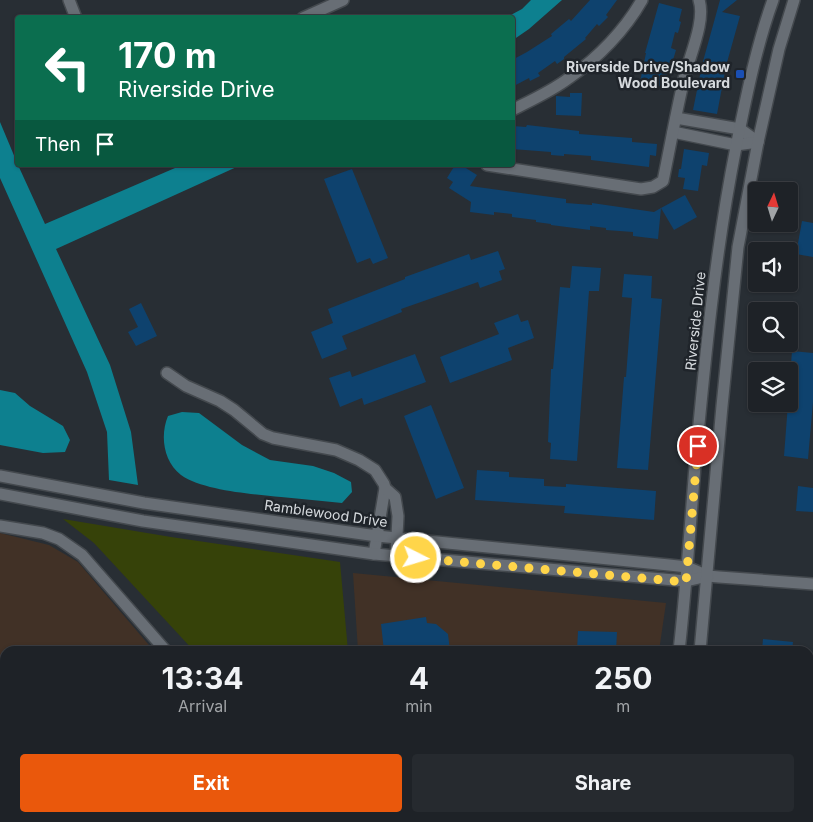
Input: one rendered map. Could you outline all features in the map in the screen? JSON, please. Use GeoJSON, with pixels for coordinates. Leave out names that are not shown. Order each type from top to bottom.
{"type":"FeatureCollection","features":[{"type":"Feature","properties":{"kind":"street"},"geometry":{"type":"LineString","coordinates":[[69,0],[75,15]]}},
{"type":"Feature","properties":{"kind":"street"},"geometry":{"type":"LineString","coordinates":[[310,15],[343,0]]}},
{"type":"Feature","properties":{"kind":"street"},"geometry":{"type":"LineString","coordinates":[[515,108],[570,78],[590,61],[620,31],[642,0]]}},
{"type":"Feature","properties":{"kind":"street"},"geometry":{"type":"LineString","coordinates":[[500,167],[641,189],[653,187],[663,181],[684,78],[700,20],[701,7],[699,0]]}},
{"type":"Feature","properties":{"kind":"street","name":"Riverside Drive"},"geometry":{"type":"LineString","coordinates":[[680,646],[713,292],[726,196],[736,145],[765,24],[773,0]]}},
{"type":"Feature","properties":{"kind":"street"},"geometry":{"type":"LineString","coordinates":[[701,646],[738,248],[758,142],[779,50],[794,0]]}},
{"type":"Feature","properties":{"kind":"street"},"geometry":{"type":"LineString","coordinates":[[676,118],[740,129],[758,142]]}},
{"type":"Feature","properties":{"kind":"street"},"geometry":{"type":"LineString","coordinates":[[673,132],[736,145],[758,142]]}},
{"type":"Feature","properties":{"kind":"street"},"geometry":{"type":"LineString","coordinates":[[167,373],[186,386],[220,401],[263,434],[273,438],[336,450],[359,460],[374,470],[385,488],[394,497],[398,516],[396,556]]}},
{"type":"Feature","properties":{"kind":"street","name":"Ramblewood Drive"},"geometry":{"type":"LineString","coordinates":[[0,476],[144,503],[377,536],[687,567],[708,576],[813,584]]}},
{"type":"Feature","properties":{"kind":"street"},"geometry":{"type":"LineString","coordinates":[[374,554],[385,488]]}},
{"type":"Feature","properties":{"kind":"street","name":"Ramblewood Drive"},"geometry":{"type":"LineString","coordinates":[[0,494],[144,521],[374,554],[686,582],[708,576]]}},
{"type":"Feature","properties":{"kind":"street"},"geometry":{"type":"LineString","coordinates":[[0,526],[43,533],[59,539],[82,554],[162,646]]}},
{"type":"Feature","properties":{"kind":"shaded area"},"geometry":{"type":"Polygon","coordinates":[[[0,533],[49,545],[78,562],[150,646],[0,646],[0,533]]]}},
{"type":"Feature","properties":{"kind":"shaded area"},"geometry":{"type":"Polygon","coordinates":[[[353,573],[666,603],[660,646],[358,646],[353,573]]]}},
{"type":"Feature","properties":{"kind":"green space"},"geometry":{"type":"Polygon","coordinates":[[[63,519],[340,562],[348,646],[189,646],[94,543],[63,519]]]}},
{"type":"Feature","properties":{"kind":"water"},"geometry":{"type":"Polygon","coordinates":[[[531,0],[562,0],[515,39],[515,15],[511,15],[522,9],[531,0]]]}},
{"type":"Feature","properties":{"kind":"water"},"geometry":{"type":"Polygon","coordinates":[[[0,122],[15,158],[15,167],[19,167],[45,224],[177,167],[237,167],[56,249],[110,365],[131,432],[138,485],[109,480],[107,432],[87,372],[0,178],[0,122]]]}},
{"type":"Feature","properties":{"kind":"water"},"geometry":{"type":"Polygon","coordinates":[[[0,390],[15,393],[30,406],[63,426],[70,440],[65,452],[43,453],[0,445],[0,390]]]}},
{"type":"Feature","properties":{"kind":"water"},"geometry":{"type":"Polygon","coordinates":[[[182,412],[199,413],[242,445],[270,460],[313,466],[334,473],[351,482],[352,492],[342,503],[229,491],[202,485],[191,480],[181,475],[170,463],[165,447],[164,431],[168,416],[182,412]]]}},
{"type":"Feature","properties":{"kind":"building"},"geometry":{"type":"Polygon","coordinates":[[[590,0],[617,0],[606,15],[608,17],[599,26],[597,24],[586,39],[564,59],[557,64],[555,61],[538,73],[540,76],[530,81],[529,78],[515,85],[515,58],[552,36],[551,34],[569,19],[571,21],[590,0]]]}},
{"type":"Feature","properties":{"kind":"building"},"geometry":{"type":"Polygon","coordinates":[[[720,0],[737,0],[722,12],[740,16],[726,66],[717,114],[693,110],[702,65],[720,0]]]}},
{"type":"Feature","properties":{"kind":"building"},"geometry":{"type":"Polygon","coordinates":[[[659,3],[682,9],[678,33],[675,32],[671,48],[676,50],[673,60],[670,60],[664,87],[640,82],[645,53],[659,3]]]}},
{"type":"Feature","properties":{"kind":"building"},"geometry":{"type":"Polygon","coordinates":[[[570,93],[582,93],[581,116],[556,115],[556,96],[570,97],[570,93]]]}},
{"type":"Feature","properties":{"kind":"building"},"geometry":{"type":"Polygon","coordinates":[[[527,125],[579,131],[579,134],[632,138],[632,142],[657,144],[656,156],[650,155],[649,167],[591,160],[591,156],[551,155],[551,152],[515,149],[515,126],[526,127],[527,125]]]}},
{"type":"Feature","properties":{"kind":"building"},"geometry":{"type":"Polygon","coordinates":[[[684,149],[709,153],[707,166],[702,165],[698,191],[683,189],[685,178],[678,177],[684,149]]]}},
{"type":"Feature","properties":{"kind":"building"},"geometry":{"type":"Polygon","coordinates":[[[454,167],[464,167],[477,175],[470,186],[566,199],[566,203],[592,205],[592,203],[654,212],[661,208],[658,239],[633,236],[633,232],[606,230],[606,228],[590,226],[590,230],[551,225],[536,222],[536,220],[512,217],[512,214],[494,212],[494,215],[470,212],[471,202],[449,188],[453,182],[447,178],[454,167]]]}},
{"type":"Feature","properties":{"kind":"building"},"geometry":{"type":"Polygon","coordinates":[[[352,169],[388,258],[373,264],[370,258],[357,263],[324,179],[352,169]]]}},
{"type":"Feature","properties":{"kind":"building"},"geometry":{"type":"Polygon","coordinates":[[[685,195],[697,217],[674,230],[661,208],[685,195]]]}},
{"type":"Feature","properties":{"kind":"building"},"geometry":{"type":"Polygon","coordinates":[[[802,221],[813,223],[813,257],[798,254],[802,221]]]}},
{"type":"Feature","properties":{"kind":"building"},"geometry":{"type":"Polygon","coordinates":[[[498,251],[505,269],[499,271],[502,280],[480,288],[478,282],[401,309],[402,312],[342,336],[347,349],[322,359],[311,332],[333,323],[328,309],[405,279],[405,277],[469,254],[471,260],[498,251]]]}},
{"type":"Feature","properties":{"kind":"building"},"geometry":{"type":"Polygon","coordinates":[[[572,266],[601,268],[599,291],[589,291],[577,461],[550,459],[551,443],[548,442],[551,369],[553,369],[560,287],[570,288],[572,266]]]}},
{"type":"Feature","properties":{"kind":"building"},"geometry":{"type":"Polygon","coordinates":[[[624,274],[652,276],[651,298],[662,299],[648,470],[617,468],[632,298],[622,297],[624,274]]]}},
{"type":"Feature","properties":{"kind":"building"},"geometry":{"type":"Polygon","coordinates":[[[141,303],[157,336],[136,346],[128,332],[138,327],[129,309],[141,303]]]}},
{"type":"Feature","properties":{"kind":"building"},"geometry":{"type":"Polygon","coordinates":[[[518,314],[521,322],[528,320],[534,338],[508,348],[512,360],[450,383],[440,357],[499,334],[494,323],[518,314]]]}},
{"type":"Feature","properties":{"kind":"building"},"geometry":{"type":"Polygon","coordinates":[[[792,352],[813,353],[813,402],[808,459],[784,456],[787,412],[798,412],[798,362],[791,362],[792,352]]]}},
{"type":"Feature","properties":{"kind":"building"},"geometry":{"type":"Polygon","coordinates":[[[415,354],[426,382],[364,405],[362,398],[340,407],[329,378],[350,371],[352,377],[415,354]]]}},
{"type":"Feature","properties":{"kind":"building"},"geometry":{"type":"Polygon","coordinates":[[[431,405],[464,488],[436,499],[404,416],[431,405]]]}},
{"type":"Feature","properties":{"kind":"building"},"geometry":{"type":"Polygon","coordinates":[[[477,470],[509,472],[509,477],[544,479],[544,486],[566,487],[566,484],[656,491],[654,520],[564,513],[565,506],[475,500],[477,470]]]}},
{"type":"Feature","properties":{"kind":"building"},"geometry":{"type":"Polygon","coordinates":[[[798,486],[813,488],[813,512],[796,511],[798,486]]]}},
{"type":"Feature","properties":{"kind":"building"},"geometry":{"type":"Polygon","coordinates":[[[426,617],[427,623],[436,624],[448,634],[449,646],[383,646],[381,624],[426,617]]]}},
{"type":"Feature","properties":{"kind":"building"},"geometry":{"type":"Polygon","coordinates":[[[578,631],[617,632],[616,646],[577,646],[578,631]]]}},
{"type":"Feature","properties":{"kind":"building"},"geometry":{"type":"Polygon","coordinates":[[[763,639],[793,642],[793,646],[762,646],[763,639]]]}},
{"type":"Feature","properties":{"kind":"place","name":"Riverside Drive/Shadow Wood Boulevard"},"geometry":{"type":"Point","coordinates":[740,74]}},
{"type":"Feature","properties":{"kind":"route"},"geometry":{"type":"LineString","coordinates":[[416,558],[686,582],[698,446]]}}]}
